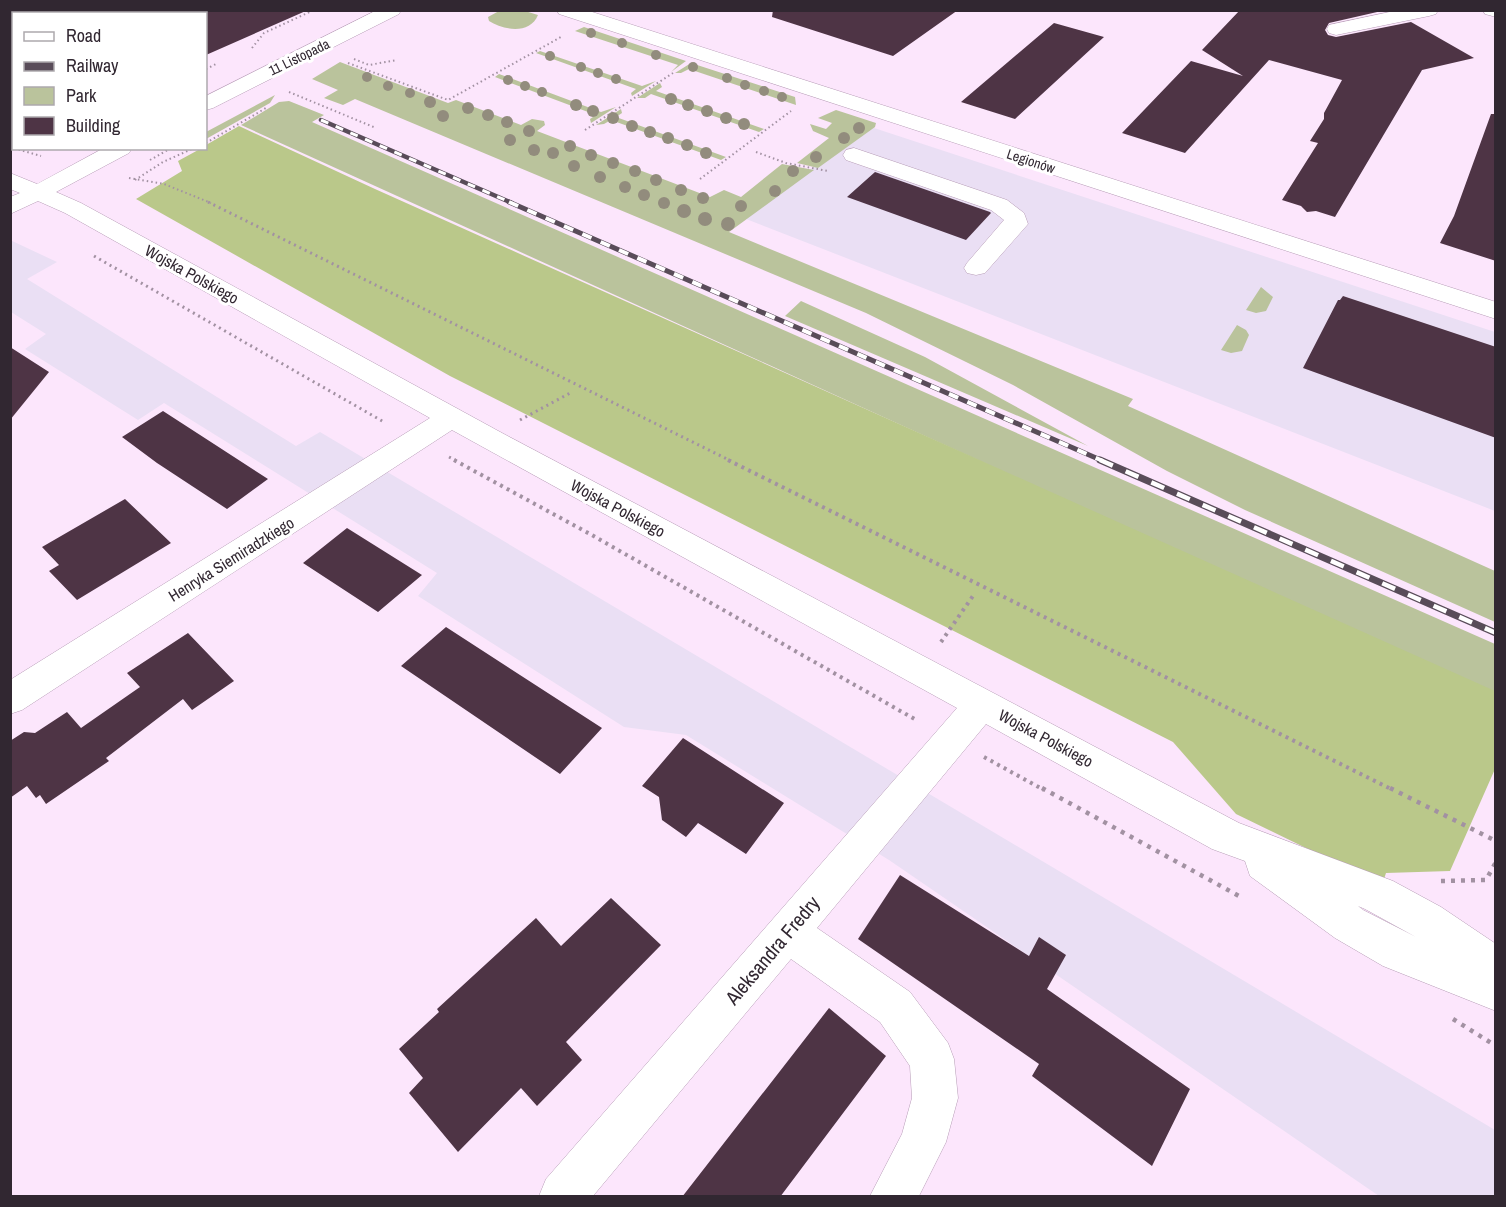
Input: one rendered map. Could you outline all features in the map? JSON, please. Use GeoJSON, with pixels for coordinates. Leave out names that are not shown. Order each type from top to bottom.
{"type":"FeatureCollection","features":[{"type":"Feature","properties":{"kind":"street","name":"11 Listopada"},"geometry":{"type":"LineString","coordinates":[[207,103],[392,10]]}},
{"type":"Feature","properties":{"kind":"street","name":"Legionów"},"geometry":{"type":"LineString","coordinates":[[566,10],[1496,311]]}},
{"type":"Feature","properties":{"kind":"street"},"geometry":{"type":"LineString","coordinates":[[1336,29],[1429,10]]}},
{"type":"Feature","properties":{"kind":"street"},"geometry":{"type":"LineString","coordinates":[[10,207],[117,150]]}},
{"type":"Feature","properties":{"kind":"street"},"geometry":{"type":"LineString","coordinates":[[854,155],[999,205],[1011,212],[1016,218],[1016,224],[976,267]]}},
{"type":"Feature","properties":{"kind":"street","name":"Wojska Polskiego"},"geometry":{"type":"LineString","coordinates":[[10,180],[73,208],[451,417],[1227,836],[1379,895],[1426,921],[1496,969]]}},
{"type":"Feature","properties":{"kind":"street","name":"Henryka Siemiradzkiego"},"geometry":{"type":"LineString","coordinates":[[10,699],[451,417]]}},
{"type":"Feature","properties":{"kind":"street","name":"Aleksandra Fredry"},"geometry":{"type":"LineString","coordinates":[[563,1197],[982,704]]}},
{"type":"Feature","properties":{"kind":"street","name":"Wojska Polskiego"},"geometry":{"type":"LineString","coordinates":[[1227,836],[1349,924],[1398,951],[1496,990]]}},
{"type":"Feature","properties":{"kind":"street"},"geometry":{"type":"LineString","coordinates":[[787,931],[895,1007],[932,1059],[935,1098],[923,1142],[894,1197]]}},
{"type":"Feature","properties":{"kind":"path"},"geometry":{"type":"LineString","coordinates":[[251,48],[264,33],[314,10]]}},
{"type":"Feature","properties":{"kind":"path"},"geometry":{"type":"LineString","coordinates":[[346,62],[448,100],[562,36]]}},
{"type":"Feature","properties":{"kind":"path"},"geometry":{"type":"LineString","coordinates":[[352,58],[369,64],[397,60]]}},
{"type":"Feature","properties":{"kind":"path"},"geometry":{"type":"LineString","coordinates":[[585,129],[674,72]]}},
{"type":"Feature","properties":{"kind":"path"},"geometry":{"type":"LineString","coordinates":[[283,90],[376,128]]}},
{"type":"Feature","properties":{"kind":"path"},"geometry":{"type":"LineString","coordinates":[[207,142],[272,105]]}},
{"type":"Feature","properties":{"kind":"path"},"geometry":{"type":"LineString","coordinates":[[700,179],[794,108]]}},
{"type":"Feature","properties":{"kind":"path"},"geometry":{"type":"LineString","coordinates":[[143,164],[168,150]]}},
{"type":"Feature","properties":{"kind":"path"},"geometry":{"type":"LineString","coordinates":[[135,180],[163,162],[190,150]]}},
{"type":"Feature","properties":{"kind":"path"},"geometry":{"type":"LineString","coordinates":[[756,152],[786,164],[829,171]]}},
{"type":"Feature","properties":{"kind":"path"},"geometry":{"type":"LineString","coordinates":[[121,176],[164,184],[188,192],[1496,841]]}},
{"type":"Feature","properties":{"kind":"path"},"geometry":{"type":"LineString","coordinates":[[93,256],[393,427]]}},
{"type":"Feature","properties":{"kind":"path"},"geometry":{"type":"LineString","coordinates":[[445,455],[590,534],[927,726]]}},
{"type":"Feature","properties":{"kind":"path"},"geometry":{"type":"LineString","coordinates":[[976,753],[1248,901]]}},
{"type":"Feature","properties":{"kind":"path"},"geometry":{"type":"LineString","coordinates":[[1429,882],[1486,880],[1496,862]]}},
{"type":"Feature","properties":{"kind":"path"},"geometry":{"type":"LineString","coordinates":[[1448,1016],[1496,1046]]}},
{"type":"Feature","properties":{"kind":"shaded area"},"geometry":{"type":"Polygon","coordinates":[[[871,127],[1495,332],[1495,511],[741,217],[871,127]]]}},
{"type":"Feature","properties":{"kind":"shaded area"},"geometry":{"type":"Polygon","coordinates":[[[10,240],[57,262],[27,279],[296,446],[320,432],[1495,1130],[1495,1196],[1379,1196],[889,860],[686,735],[624,727],[418,596],[437,573],[164,403],[138,420],[25,349],[46,334],[11,312],[10,240]]]}},
{"type":"Feature","properties":{"kind":"green space"},"geometry":{"type":"Polygon","coordinates":[[[499,11],[525,11],[538,15],[529,26],[516,29],[501,27],[489,21],[488,17],[499,11]]]}},
{"type":"Feature","properties":{"kind":"green space"},"geometry":{"type":"Polygon","coordinates":[[[584,27],[686,61],[671,72],[678,65],[575,31],[584,27]]]}},
{"type":"Feature","properties":{"kind":"green space"},"geometry":{"type":"Polygon","coordinates":[[[540,51],[642,86],[656,81],[632,96],[631,93],[636,89],[536,53],[540,51]]]}},
{"type":"Feature","properties":{"kind":"green space"},"geometry":{"type":"Polygon","coordinates":[[[340,62],[448,103],[456,100],[521,125],[532,119],[544,121],[545,125],[537,131],[710,197],[724,190],[741,197],[782,164],[814,170],[729,232],[1133,399],[1128,406],[1495,571],[1495,622],[1245,510],[1167,471],[1013,385],[866,313],[355,99],[343,105],[324,98],[338,90],[312,79],[340,62]]]}},
{"type":"Feature","properties":{"kind":"green space"},"geometry":{"type":"Polygon","coordinates":[[[691,63],[795,97],[796,105],[689,69],[675,73],[691,63]]]}},
{"type":"Feature","properties":{"kind":"green space"},"geometry":{"type":"Polygon","coordinates":[[[499,74],[601,112],[616,107],[591,123],[590,119],[596,115],[495,77],[499,74]]]}},
{"type":"Feature","properties":{"kind":"green space"},"geometry":{"type":"Polygon","coordinates":[[[660,83],[662,87],[656,91],[764,129],[759,132],[651,94],[645,98],[637,98],[660,83]]]}},
{"type":"Feature","properties":{"kind":"green space"},"geometry":{"type":"Polygon","coordinates":[[[275,95],[270,103],[207,138],[207,131],[275,95]]]}},
{"type":"Feature","properties":{"kind":"green space"},"geometry":{"type":"Polygon","coordinates":[[[289,101],[324,115],[312,122],[1495,644],[1495,695],[241,125],[279,102],[289,101]]]}},
{"type":"Feature","properties":{"kind":"green space"},"geometry":{"type":"Polygon","coordinates":[[[621,109],[622,113],[616,117],[726,157],[721,160],[611,120],[596,125],[621,109]]]}},
{"type":"Feature","properties":{"kind":"green space"},"geometry":{"type":"Polygon","coordinates":[[[836,110],[876,123],[875,127],[818,168],[797,163],[829,138],[813,131],[810,124],[826,129],[832,123],[818,118],[836,110]]]}},
{"type":"Feature","properties":{"kind":"green space"},"geometry":{"type":"Polygon","coordinates":[[[239,126],[1495,691],[1495,769],[1450,871],[1386,873],[1382,885],[1236,814],[1173,742],[450,376],[136,199],[182,171],[178,161],[198,150],[207,150],[207,144],[239,126]]]}},
{"type":"Feature","properties":{"kind":"green space"},"geometry":{"type":"Polygon","coordinates":[[[1261,287],[1273,297],[1266,311],[1256,313],[1246,310],[1261,287]]]}},
{"type":"Feature","properties":{"kind":"green space"},"geometry":{"type":"Polygon","coordinates":[[[801,301],[925,357],[1088,446],[785,316],[801,301]]]}},
{"type":"Feature","properties":{"kind":"green space"},"geometry":{"type":"Polygon","coordinates":[[[1237,325],[1246,330],[1249,335],[1242,351],[1231,353],[1221,350],[1237,325]]]}},
{"type":"Feature","properties":{"kind":"building"},"geometry":{"type":"Polygon","coordinates":[[[206,10],[308,10],[207,55],[206,10]]]}},
{"type":"Feature","properties":{"kind":"building"},"geometry":{"type":"Polygon","coordinates":[[[773,10],[958,10],[893,56],[772,17],[773,10]]]}},
{"type":"Feature","properties":{"kind":"building"},"geometry":{"type":"Polygon","coordinates":[[[1240,10],[1386,10],[1329,23],[1325,30],[1328,35],[1336,37],[1411,22],[1474,58],[1422,70],[1335,217],[1316,211],[1307,212],[1301,206],[1282,200],[1318,143],[1310,141],[1324,119],[1324,113],[1342,80],[1269,60],[1185,153],[1122,133],[1191,61],[1243,76],[1202,50],[1240,10]]]}},
{"type":"Feature","properties":{"kind":"building"},"geometry":{"type":"Polygon","coordinates":[[[1054,23],[1104,37],[1015,119],[961,102],[1054,23]]]}},
{"type":"Feature","properties":{"kind":"building"},"geometry":{"type":"Polygon","coordinates":[[[1491,114],[1496,114],[1496,261],[1440,243],[1454,216],[1491,114]]]}},
{"type":"Feature","properties":{"kind":"building"},"geometry":{"type":"Polygon","coordinates":[[[875,172],[991,213],[966,240],[847,197],[875,172]]]}},
{"type":"Feature","properties":{"kind":"building"},"geometry":{"type":"Polygon","coordinates":[[[1343,296],[1496,347],[1496,438],[1303,368],[1338,300],[1343,296]]]}},
{"type":"Feature","properties":{"kind":"building"},"geometry":{"type":"Polygon","coordinates":[[[10,347],[49,372],[10,420],[10,347]]]}},
{"type":"Feature","properties":{"kind":"building"},"geometry":{"type":"Polygon","coordinates":[[[163,411],[268,479],[227,509],[122,437],[163,411]]]}},
{"type":"Feature","properties":{"kind":"building"},"geometry":{"type":"Polygon","coordinates":[[[125,499],[171,543],[77,600],[49,571],[59,565],[42,547],[125,499]]]}},
{"type":"Feature","properties":{"kind":"building"},"geometry":{"type":"Polygon","coordinates":[[[347,528],[422,575],[378,612],[303,563],[347,528]]]}},
{"type":"Feature","properties":{"kind":"building"},"geometry":{"type":"Polygon","coordinates":[[[446,627],[602,728],[560,774],[401,666],[446,627]]]}},
{"type":"Feature","properties":{"kind":"building"},"geometry":{"type":"Polygon","coordinates":[[[188,633],[234,681],[192,710],[183,699],[106,758],[109,761],[46,804],[40,795],[36,798],[27,786],[10,798],[10,741],[24,732],[35,733],[67,712],[81,728],[140,687],[127,673],[188,633]]]}},
{"type":"Feature","properties":{"kind":"building"},"geometry":{"type":"Polygon","coordinates":[[[683,738],[784,803],[746,854],[698,823],[686,837],[662,820],[659,797],[642,786],[683,738]]]}},
{"type":"Feature","properties":{"kind":"building"},"geometry":{"type":"Polygon","coordinates":[[[900,875],[1029,956],[1039,937],[1066,955],[1047,989],[1190,1089],[1152,1166],[1032,1076],[1039,1064],[858,939],[900,875]]]}},
{"type":"Feature","properties":{"kind":"building"},"geometry":{"type":"Polygon","coordinates":[[[611,898],[661,945],[566,1042],[582,1060],[537,1106],[521,1088],[458,1152],[409,1093],[423,1078],[399,1049],[439,1012],[437,1009],[536,918],[561,946],[611,898]]]}},
{"type":"Feature","properties":{"kind":"building"},"geometry":{"type":"Polygon","coordinates":[[[829,1008],[886,1056],[780,1197],[682,1197],[829,1008]]]}},
{"type":"Feature","properties":{"kind":"railway"},"geometry":{"type":"LineString","coordinates":[[321,120],[512,203]]}},
{"type":"Feature","properties":{"kind":"railway"},"geometry":{"type":"LineString","coordinates":[[509,202],[1103,461]]}},
{"type":"Feature","properties":{"kind":"railway"},"geometry":{"type":"LineString","coordinates":[[1100,460],[1496,633]]}}]}
